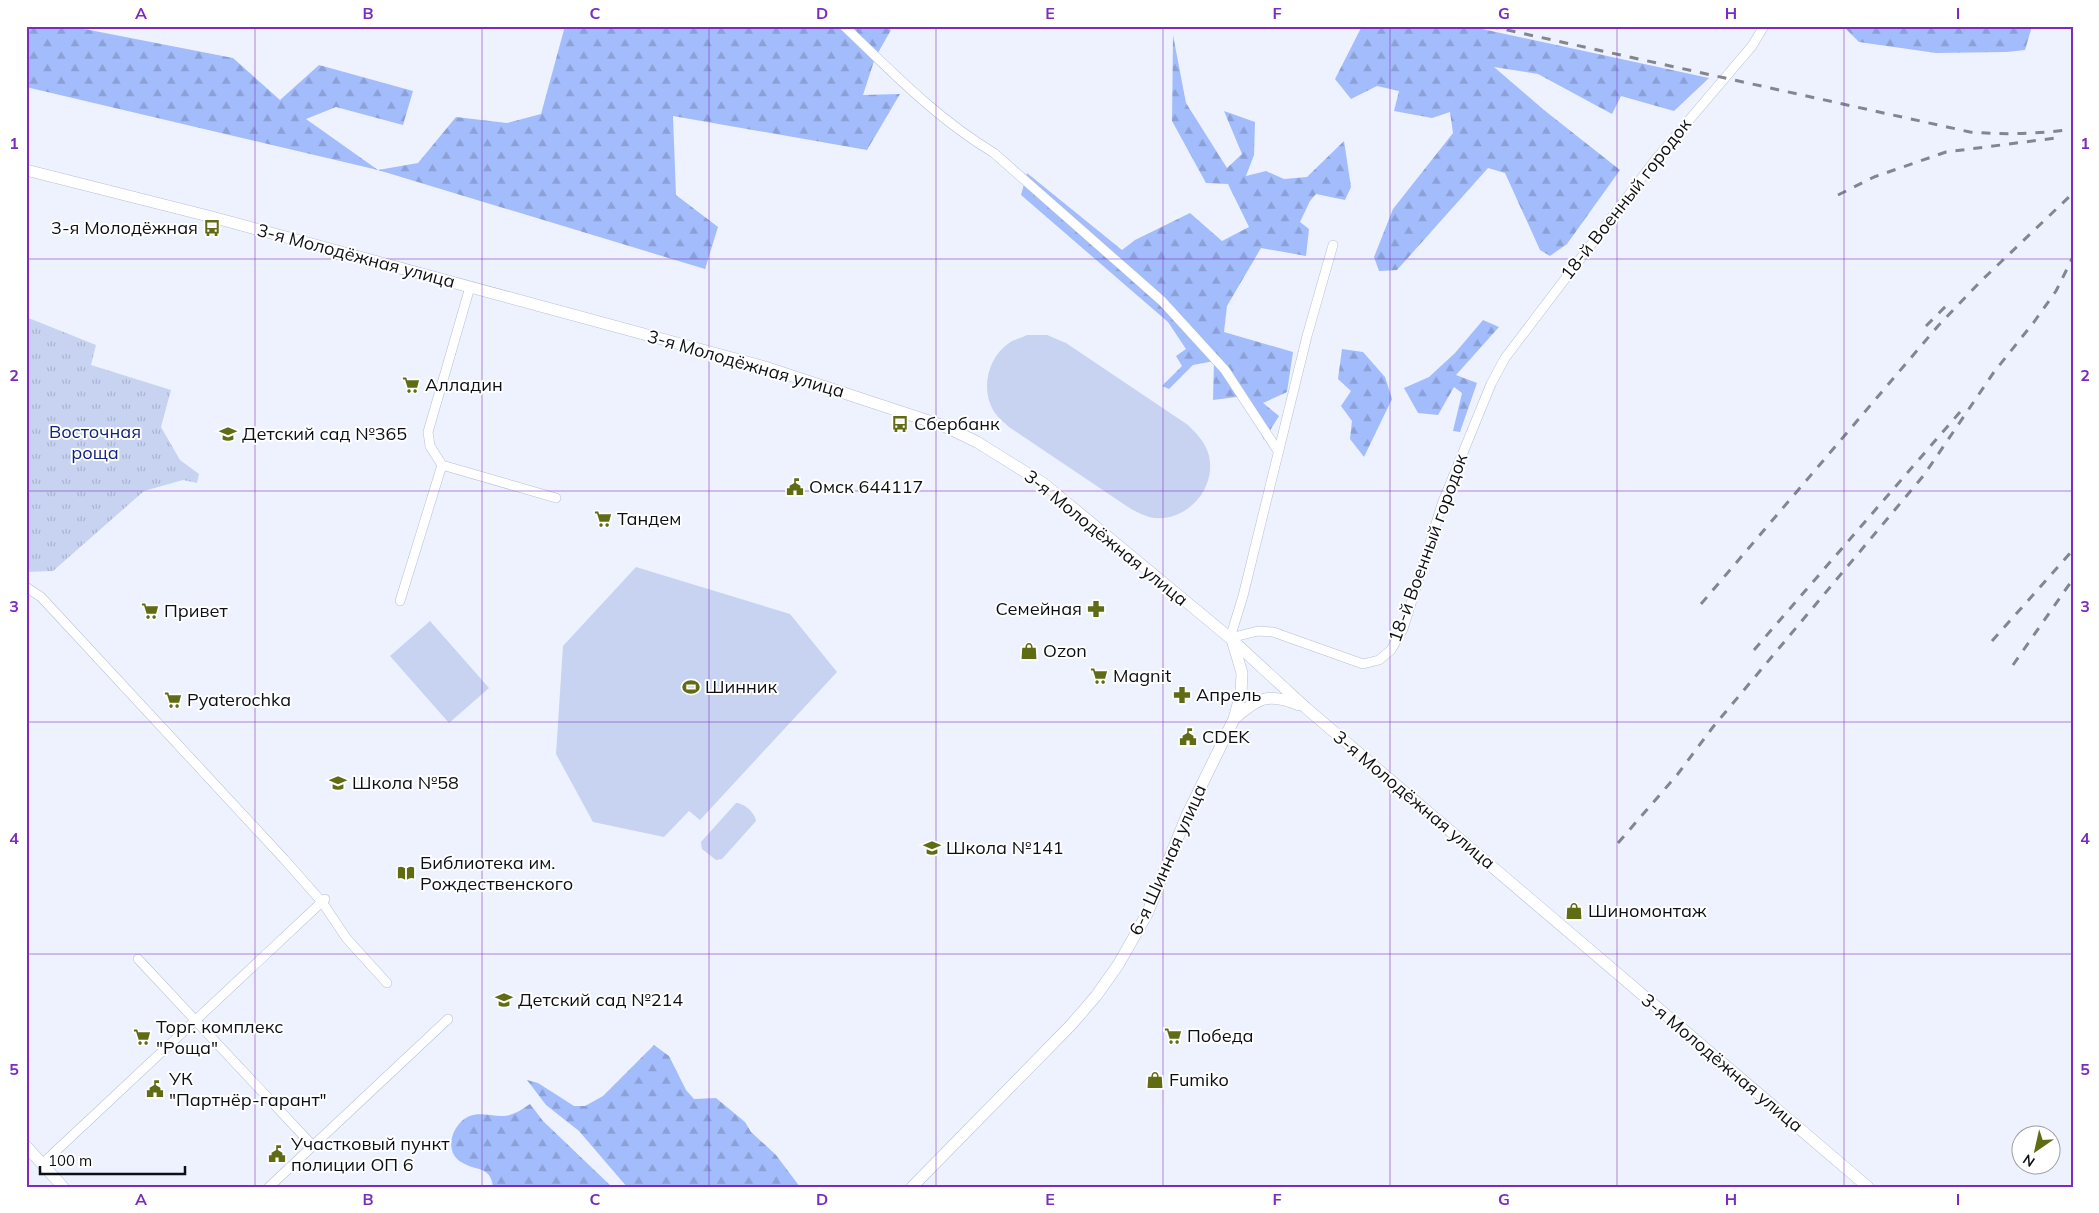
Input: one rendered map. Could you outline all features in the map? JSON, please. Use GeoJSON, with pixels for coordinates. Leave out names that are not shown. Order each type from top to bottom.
{"type":"FeatureCollection","features":[{"type":"Feature","properties":{"kind":"main road","name":"3-я Молодёжная улица"},"geometry":{"type":"LineString","coordinates":[[26,170],[165,205],[765,367],[944,426],[977,442],[1043,483],[1230,638],[1306,708],[1868,1187]]}},
{"type":"Feature","properties":{"kind":"main road","name":"6-я Шинная улица"},"geometry":{"type":"LineString","coordinates":[[912,1187],[1071,1025],[1111,976],[1147,914],[1187,815],[1234,719],[1241,693],[1242,674],[1238,656],[1230,638]]}},
{"type":"Feature","properties":{"kind":"main road"},"geometry":{"type":"LineString","coordinates":[[1234,719],[1251,704],[1262,698],[1281,698],[1306,708]]}},
{"type":"Feature","properties":{"kind":"main road"},"geometry":{"type":"LineString","coordinates":[[26,1146],[63,1187]]}},
{"type":"Feature","properties":{"kind":"street"},"geometry":{"type":"LineString","coordinates":[[844,26],[932,109],[970,139],[994,153],[1162,301],[1225,370],[1278,451]]}},
{"type":"Feature","properties":{"kind":"street","name":"18-й Военный городок"},"geometry":{"type":"LineString","coordinates":[[1230,638],[1258,631],[1273,632],[1363,664],[1379,660],[1391,650],[1403,629],[1442,504],[1491,384],[1504,358],[1656,159],[1752,46],[1764,26]]}},
{"type":"Feature","properties":{"kind":"street"},"geometry":{"type":"LineString","coordinates":[[1230,638],[1307,336],[1333,245]]}},
{"type":"Feature","properties":{"kind":"street"},"geometry":{"type":"LineString","coordinates":[[470,287],[428,432],[430,446],[442,465],[556,498]]}},
{"type":"Feature","properties":{"kind":"street"},"geometry":{"type":"LineString","coordinates":[[400,601],[442,465]]}},
{"type":"Feature","properties":{"kind":"street"},"geometry":{"type":"LineString","coordinates":[[26,587],[41,597],[324,901],[347,939],[387,983]]}},
{"type":"Feature","properties":{"kind":"street"},"geometry":{"type":"LineString","coordinates":[[42,1164],[324,901]]}},
{"type":"Feature","properties":{"kind":"street"},"geometry":{"type":"LineString","coordinates":[[138,959],[313,1146]]}},
{"type":"Feature","properties":{"kind":"street"},"geometry":{"type":"LineString","coordinates":[[273,1185],[448,1019]]}},
{"type":"Feature","properties":{"kind":"green space"},"geometry":{"type":"Polygon","coordinates":[[[26,26],[69,26],[233,58],[280,100],[319,65],[413,91],[403,125],[336,107],[306,119],[378,170],[26,87],[26,26]]]}},
{"type":"Feature","properties":{"kind":"green space"},"geometry":{"type":"Polygon","coordinates":[[[565,26],[886,26],[891,30],[875,58],[863,95],[900,94],[867,150],[673,116],[676,195],[718,227],[705,269],[378,170],[418,163],[456,117],[507,123],[541,114],[565,26]]]}},
{"type":"Feature","properties":{"kind":"green space"},"geometry":{"type":"Polygon","coordinates":[[[1355,26],[1468,26],[1709,78],[1674,111],[1621,96],[1612,114],[1538,74],[1494,67],[1544,110],[1620,170],[1567,244],[1550,256],[1540,250],[1505,173],[1488,168],[1397,270],[1379,271],[1374,257],[1393,209],[1453,133],[1450,112],[1432,118],[1394,111],[1399,91],[1377,86],[1351,99],[1335,79],[1361,28],[1355,26]]]}},
{"type":"Feature","properties":{"kind":"green space"},"geometry":{"type":"Polygon","coordinates":[[[1843,26],[2032,26],[2025,50],[1936,53],[1859,42],[1843,26]]]}},
{"type":"Feature","properties":{"kind":"green space"},"geometry":{"type":"Polygon","coordinates":[[[1173,35],[1186,103],[1227,168],[1242,154],[1224,111],[1255,122],[1254,155],[1246,176],[1266,171],[1284,179],[1307,177],[1344,141],[1351,187],[1345,200],[1316,194],[1310,201],[1300,222],[1309,229],[1306,256],[1261,248],[1227,306],[1224,332],[1293,352],[1287,392],[1263,403],[1279,416],[1264,440],[1244,396],[1213,400],[1214,361],[1193,365],[1169,389],[1162,386],[1182,366],[1176,356],[1186,349],[1168,322],[1021,195],[1027,173],[1122,250],[1135,240],[1190,213],[1222,241],[1249,227],[1228,184],[1206,183],[1172,121],[1173,35]]]}},
{"type":"Feature","properties":{"kind":"green space","name":"Восточная роща"},"geometry":{"type":"Polygon","coordinates":[[[26,317],[96,345],[91,365],[171,390],[161,427],[180,460],[199,474],[197,483],[183,480],[144,491],[53,571],[26,572],[26,317]]]}},
{"type":"Feature","properties":{"kind":"green space"},"geometry":{"type":"Polygon","coordinates":[[[1483,320],[1499,327],[1456,375],[1477,383],[1460,432],[1453,431],[1462,393],[1454,387],[1438,415],[1418,413],[1404,388],[1429,377],[1455,353],[1483,320]]]}},
{"type":"Feature","properties":{"kind":"green space"},"geometry":{"type":"Polygon","coordinates":[[[1027,335],[1047,335],[1066,343],[1188,425],[1198,435],[1208,451],[1210,469],[1208,481],[1195,503],[1174,516],[1162,518],[1149,517],[1142,514],[1131,509],[1000,419],[990,404],[987,385],[988,375],[995,357],[1001,349],[1027,335]]]}},
{"type":"Feature","properties":{"kind":"green space"},"geometry":{"type":"Polygon","coordinates":[[[1342,349],[1363,352],[1385,377],[1392,399],[1364,457],[1350,439],[1352,421],[1341,406],[1351,391],[1338,379],[1342,349]]]}},
{"type":"Feature","properties":{"kind":"green space","name":"Шинник"},"geometry":{"type":"Polygon","coordinates":[[[636,567],[790,614],[837,672],[700,820],[689,811],[664,837],[593,822],[556,754],[563,646],[636,567]]]}},
{"type":"Feature","properties":{"kind":"green space"},"geometry":{"type":"Polygon","coordinates":[[[430,621],[489,688],[449,723],[390,656],[430,621]]]}},
{"type":"Feature","properties":{"kind":"green space"},"geometry":{"type":"Polygon","coordinates":[[[736,803],[749,809],[756,821],[722,859],[716,860],[702,849],[701,842],[736,803]]]}},
{"type":"Feature","properties":{"kind":"green space"},"geometry":{"type":"Polygon","coordinates":[[[654,1045],[669,1056],[686,1090],[694,1099],[716,1098],[745,1122],[751,1132],[776,1155],[800,1187],[627,1187],[579,1131],[546,1105],[527,1080],[538,1083],[574,1106],[585,1106],[603,1096],[654,1045]]]}},
{"type":"Feature","properties":{"kind":"green space"},"geometry":{"type":"Polygon","coordinates":[[[530,1104],[543,1121],[612,1187],[493,1187],[492,1180],[486,1172],[463,1163],[454,1155],[451,1145],[453,1134],[464,1119],[474,1115],[510,1115],[530,1104]]]}},
{"type":"Feature","properties":{"kind":"railway"},"geometry":{"type":"LineString","coordinates":[[1489,26],[1970,132],[2022,134],[2073,129]]}},
{"type":"Feature","properties":{"kind":"railway"},"geometry":{"type":"LineString","coordinates":[[1838,195],[1874,177],[1946,152],[2056,138]]}},
{"type":"Feature","properties":{"kind":"railway"},"geometry":{"type":"LineString","coordinates":[[1701,604],[1938,326],[1981,281],[2071,195]]}},
{"type":"Feature","properties":{"kind":"railway"},"geometry":{"type":"LineString","coordinates":[[1618,843],[1677,775],[1713,727],[1924,475],[1994,372],[2056,291],[2073,257]]}},
{"type":"Feature","properties":{"kind":"railway"},"geometry":{"type":"LineString","coordinates":[[1926,326],[1949,303]]}},
{"type":"Feature","properties":{"kind":"railway"},"geometry":{"type":"LineString","coordinates":[[1754,650],[1960,412]]}},
{"type":"Feature","properties":{"kind":"railway"},"geometry":{"type":"LineString","coordinates":[[1992,641],[2073,550]]}},
{"type":"Feature","properties":{"kind":"railway"},"geometry":{"type":"LineString","coordinates":[[2013,665],[2073,579]]}},
{"type":"Feature","properties":{"kind":"place","name":"3-я Молодёжная"},"geometry":{"type":"Point","coordinates":[212,228]}},
{"type":"Feature","properties":{"kind":"place","name":"Алладин"},"geometry":{"type":"Point","coordinates":[411,385]}},
{"type":"Feature","properties":{"kind":"place","name":"Сбербанк"},"geometry":{"type":"Point","coordinates":[900,424]}},
{"type":"Feature","properties":{"kind":"place","name":"Детский сад №365"},"geometry":{"type":"Point","coordinates":[228,434]}},
{"type":"Feature","properties":{"kind":"place","name":"Омск 644117"},"geometry":{"type":"Point","coordinates":[795,487]}},
{"type":"Feature","properties":{"kind":"place","name":"Тандем"},"geometry":{"type":"Point","coordinates":[603,519]}},
{"type":"Feature","properties":{"kind":"place","name":"Семейная"},"geometry":{"type":"Point","coordinates":[1096,609]}},
{"type":"Feature","properties":{"kind":"place","name":"Привет"},"geometry":{"type":"Point","coordinates":[150,611]}},
{"type":"Feature","properties":{"kind":"place","name":"Ozon"},"geometry":{"type":"Point","coordinates":[1029,651]}},
{"type":"Feature","properties":{"kind":"place","name":"Magnit"},"geometry":{"type":"Point","coordinates":[1099,676]}},
{"type":"Feature","properties":{"kind":"place","name":"Шинник"},"geometry":{"type":"Point","coordinates":[691,687]}},
{"type":"Feature","properties":{"kind":"place","name":"Апрель"},"geometry":{"type":"Point","coordinates":[1182,695]}},
{"type":"Feature","properties":{"kind":"place","name":"Pyaterochka"},"geometry":{"type":"Point","coordinates":[173,700]}},
{"type":"Feature","properties":{"kind":"place","name":"CDEK"},"geometry":{"type":"Point","coordinates":[1188,737]}},
{"type":"Feature","properties":{"kind":"place","name":"Школа №58"},"geometry":{"type":"Point","coordinates":[338,783]}},
{"type":"Feature","properties":{"kind":"place","name":"Школа №141"},"geometry":{"type":"Point","coordinates":[932,848]}},
{"type":"Feature","properties":{"kind":"place","name":"Библиотека им. Рождественского"},"geometry":{"type":"Point","coordinates":[406,873]}},
{"type":"Feature","properties":{"kind":"place","name":"Шиномонтаж"},"geometry":{"type":"Point","coordinates":[1574,911]}},
{"type":"Feature","properties":{"kind":"place","name":"Детский сад №214"},"geometry":{"type":"Point","coordinates":[504,1000]}},
{"type":"Feature","properties":{"kind":"place","name":"Победа"},"geometry":{"type":"Point","coordinates":[1173,1036]}},
{"type":"Feature","properties":{"kind":"place","name":"Торг. комплекс \"Роща\""},"geometry":{"type":"Point","coordinates":[142,1037]}},
{"type":"Feature","properties":{"kind":"place","name":"Fumiko"},"geometry":{"type":"Point","coordinates":[1155,1080]}},
{"type":"Feature","properties":{"kind":"place","name":"УК \"Партнёр-гарант\""},"geometry":{"type":"Point","coordinates":[155,1089]}},
{"type":"Feature","properties":{"kind":"place","name":"Участковый пункт полиции ОП 6"},"geometry":{"type":"Point","coordinates":[277,1154]}}]}
